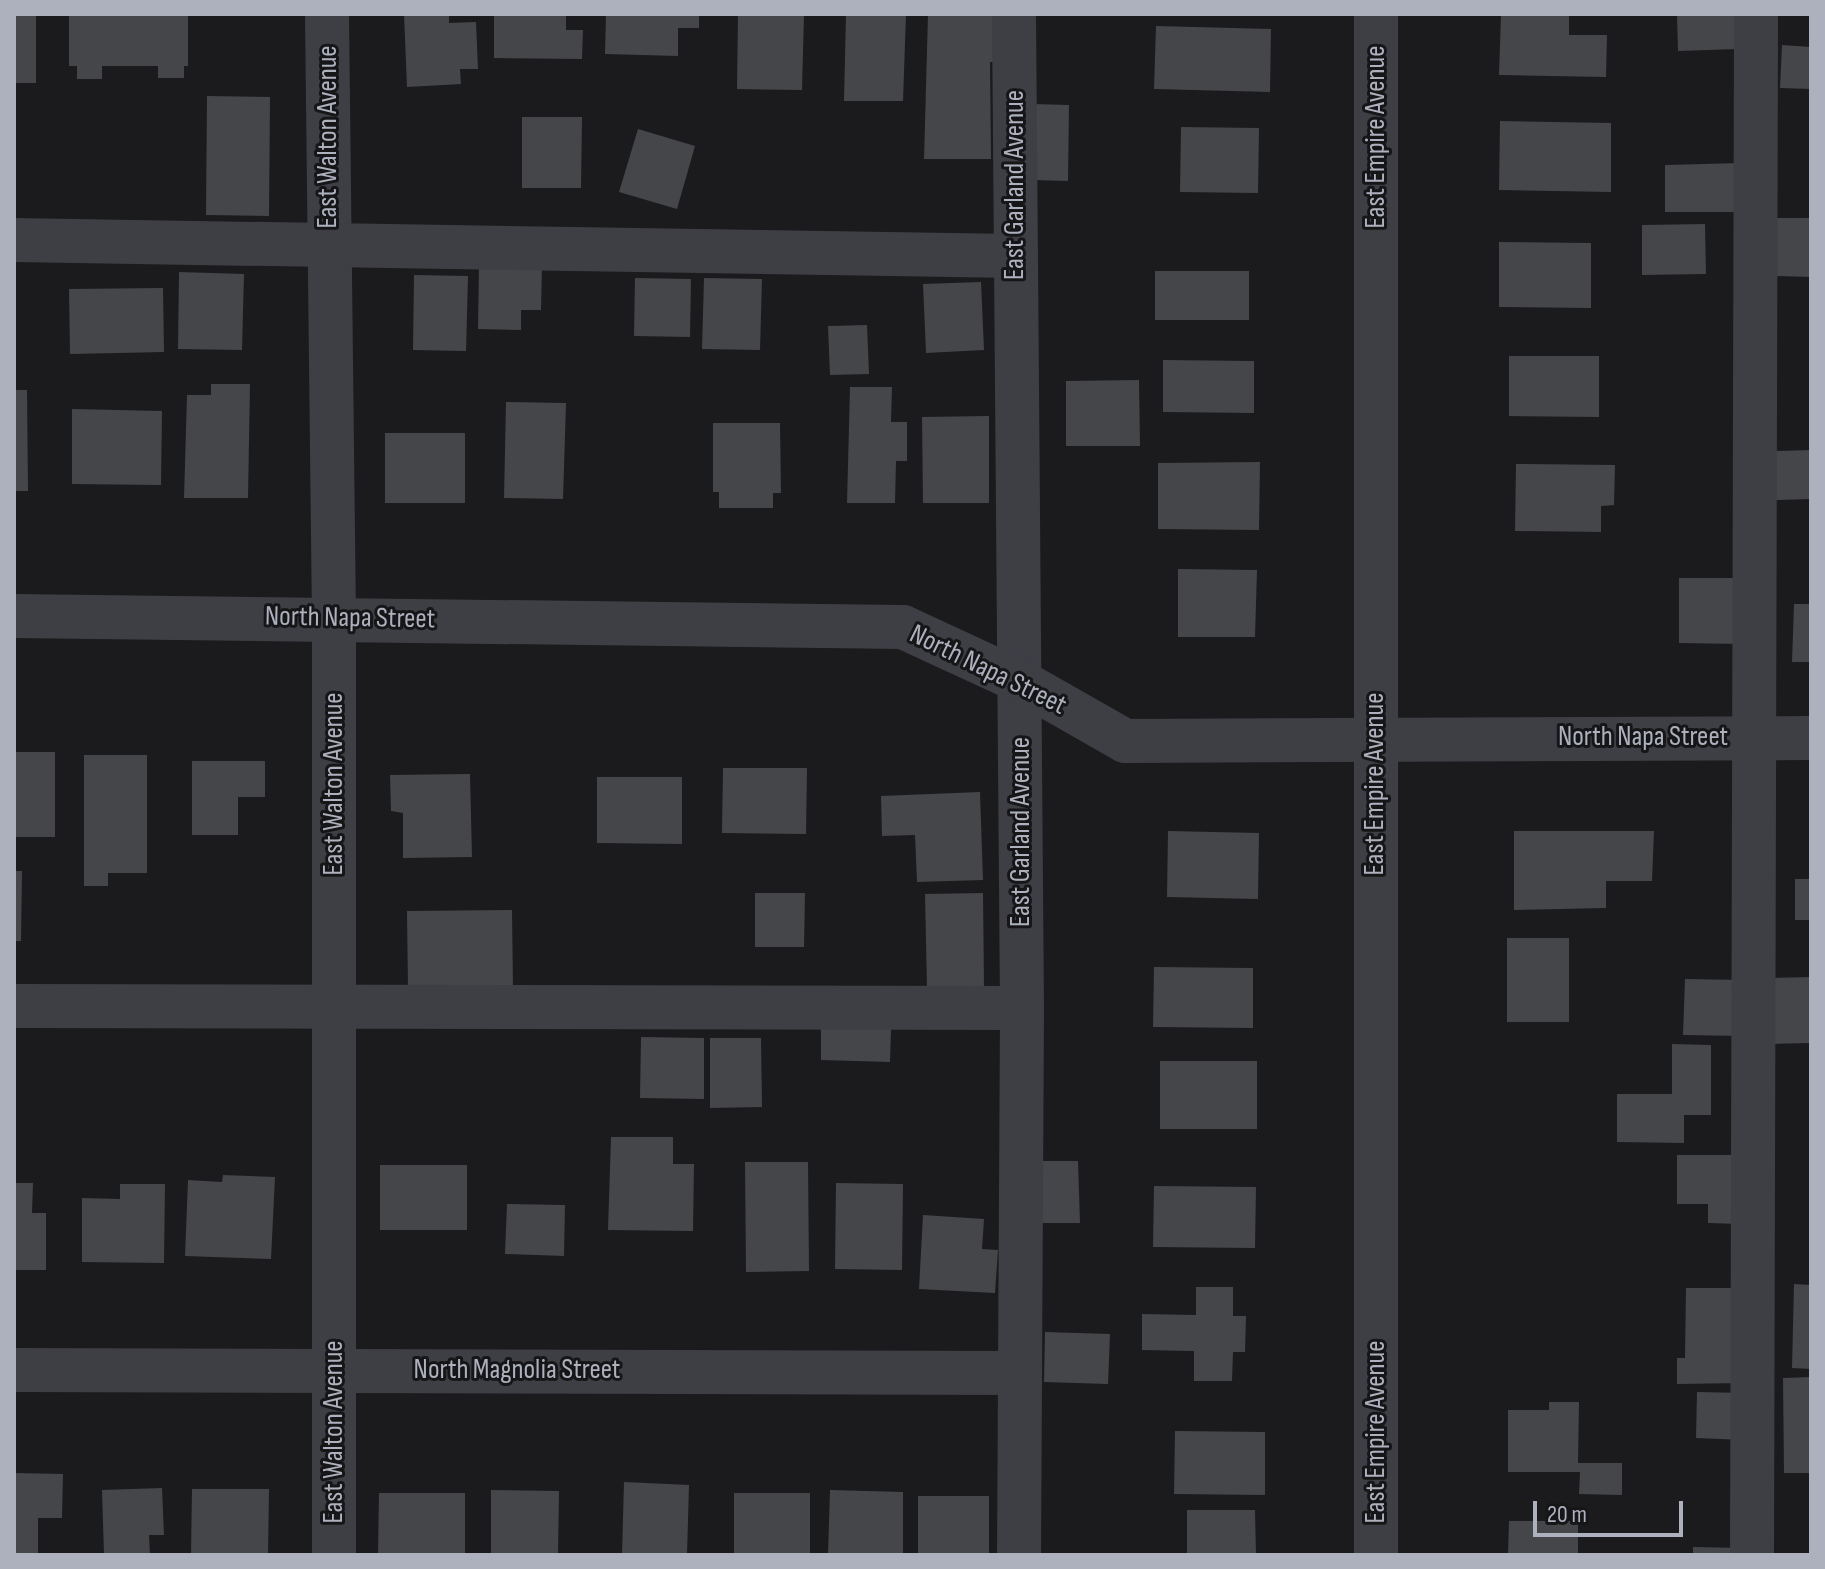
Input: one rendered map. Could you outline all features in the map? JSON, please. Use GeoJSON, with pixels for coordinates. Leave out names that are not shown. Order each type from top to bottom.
{"type":"FeatureCollection","features":[{"type":"Feature","properties":{"kind":"street","name":"East Walton Avenue"},"geometry":{"type":"LineString","coordinates":[[327,14],[334,618],[334,1555]]}},
{"type":"Feature","properties":{"kind":"street","name":"East Garland Avenue"},"geometry":{"type":"LineString","coordinates":[[1014,14],[1022,1008],[1019,1555]]}},
{"type":"Feature","properties":{"kind":"street","name":"East Empire Avenue"},"geometry":{"type":"LineString","coordinates":[[1376,14],[1376,1555]]}},
{"type":"Feature","properties":{"kind":"street"},"geometry":{"type":"LineString","coordinates":[[1752,1555],[1756,14]]}},
{"type":"Feature","properties":{"kind":"street"},"geometry":{"type":"LineString","coordinates":[[14,240],[1015,256]]}},
{"type":"Feature","properties":{"kind":"street","name":"North Napa Street"},"geometry":{"type":"LineString","coordinates":[[14,616],[903,627],[1020,681],[1125,741],[1811,738]]}},
{"type":"Feature","properties":{"kind":"street"},"geometry":{"type":"LineString","coordinates":[[14,1006],[1022,1008]]}},
{"type":"Feature","properties":{"kind":"street","name":"North Magnolia Street"},"geometry":{"type":"LineString","coordinates":[[14,1370],[334,1368],[1020,1373]]}},
{"type":"Feature","properties":{"kind":"building"},"geometry":{"type":"Polygon","coordinates":[[[14,14],[36,14],[36,83],[14,83],[14,14]]]}},
{"type":"Feature","properties":{"kind":"building"},"geometry":{"type":"Polygon","coordinates":[[[69,14],[188,14],[188,66],[184,66],[184,78],[158,78],[158,66],[102,66],[102,79],[77,79],[77,66],[69,66],[69,14]]]}},
{"type":"Feature","properties":{"kind":"building"},"geometry":{"type":"Polygon","coordinates":[[[404,14],[449,14],[449,23],[476,22],[478,69],[460,69],[461,84],[407,87],[404,14]]]}},
{"type":"Feature","properties":{"kind":"building"},"geometry":{"type":"Polygon","coordinates":[[[494,14],[566,14],[566,30],[583,30],[582,59],[494,58],[494,14]]]}},
{"type":"Feature","properties":{"kind":"building"},"geometry":{"type":"Polygon","coordinates":[[[606,14],[699,14],[699,28],[678,28],[678,56],[605,54],[606,14]]]}},
{"type":"Feature","properties":{"kind":"building"},"geometry":{"type":"Polygon","coordinates":[[[738,14],[804,14],[802,90],[737,89],[738,14]]]}},
{"type":"Feature","properties":{"kind":"building"},"geometry":{"type":"Polygon","coordinates":[[[846,14],[906,14],[903,101],[844,101],[846,14]]]}},
{"type":"Feature","properties":{"kind":"building"},"geometry":{"type":"Polygon","coordinates":[[[928,14],[996,14],[997,62],[990,62],[991,159],[924,159],[928,14]]]}},
{"type":"Feature","properties":{"kind":"building"},"geometry":{"type":"Polygon","coordinates":[[[1501,14],[1569,14],[1569,35],[1607,35],[1606,77],[1499,75],[1501,14]]]}},
{"type":"Feature","properties":{"kind":"building"},"geometry":{"type":"Polygon","coordinates":[[[1677,14],[1737,14],[1738,49],[1678,51],[1677,14]]]}},
{"type":"Feature","properties":{"kind":"building"},"geometry":{"type":"Polygon","coordinates":[[[1156,26],[1271,29],[1270,92],[1154,89],[1156,26]]]}},
{"type":"Feature","properties":{"kind":"building"},"geometry":{"type":"Polygon","coordinates":[[[1782,45],[1811,47],[1811,89],[1780,88],[1782,45]]]}},
{"type":"Feature","properties":{"kind":"building"},"geometry":{"type":"Polygon","coordinates":[[[207,96],[270,97],[269,216],[206,215],[207,96]]]}},
{"type":"Feature","properties":{"kind":"building"},"geometry":{"type":"Polygon","coordinates":[[[1033,104],[1069,105],[1068,181],[1032,180],[1033,104]]]}},
{"type":"Feature","properties":{"kind":"building"},"geometry":{"type":"Polygon","coordinates":[[[522,117],[582,117],[581,188],[522,188],[522,117]]]}},
{"type":"Feature","properties":{"kind":"building"},"geometry":{"type":"Polygon","coordinates":[[[1500,121],[1611,123],[1611,192],[1499,190],[1500,121]]]}},
{"type":"Feature","properties":{"kind":"building"},"geometry":{"type":"Polygon","coordinates":[[[1181,127],[1259,128],[1258,193],[1180,192],[1181,127]]]}},
{"type":"Feature","properties":{"kind":"building"},"geometry":{"type":"Polygon","coordinates":[[[638,129],[695,146],[677,209],[619,192],[638,129]]]}},
{"type":"Feature","properties":{"kind":"building"},"geometry":{"type":"Polygon","coordinates":[[[1742,163],[1742,212],[1665,212],[1665,165],[1742,163]]]}},
{"type":"Feature","properties":{"kind":"building"},"geometry":{"type":"Polygon","coordinates":[[[1776,218],[1811,218],[1811,277],[1775,276],[1776,218]]]}},
{"type":"Feature","properties":{"kind":"building"},"geometry":{"type":"Polygon","coordinates":[[[1705,224],[1706,274],[1642,275],[1642,225],[1705,224]]]}},
{"type":"Feature","properties":{"kind":"building"},"geometry":{"type":"Polygon","coordinates":[[[1499,242],[1591,243],[1591,308],[1499,307],[1499,242]]]}},
{"type":"Feature","properties":{"kind":"building"},"geometry":{"type":"Polygon","coordinates":[[[479,265],[542,266],[541,310],[521,310],[521,330],[478,329],[479,265]]]}},
{"type":"Feature","properties":{"kind":"building"},"geometry":{"type":"Polygon","coordinates":[[[1155,271],[1249,271],[1249,320],[1155,320],[1155,271]]]}},
{"type":"Feature","properties":{"kind":"building"},"geometry":{"type":"Polygon","coordinates":[[[179,272],[244,274],[242,350],[178,349],[179,272]]]}},
{"type":"Feature","properties":{"kind":"building"},"geometry":{"type":"Polygon","coordinates":[[[414,275],[468,276],[466,351],[413,350],[414,275]]]}},
{"type":"Feature","properties":{"kind":"building"},"geometry":{"type":"Polygon","coordinates":[[[635,278],[691,279],[690,337],[634,336],[635,278]]]}},
{"type":"Feature","properties":{"kind":"building"},"geometry":{"type":"Polygon","coordinates":[[[704,278],[762,279],[760,350],[702,349],[704,278]]]}},
{"type":"Feature","properties":{"kind":"building"},"geometry":{"type":"Polygon","coordinates":[[[981,282],[984,350],[926,353],[923,284],[981,282]]]}},
{"type":"Feature","properties":{"kind":"building"},"geometry":{"type":"Polygon","coordinates":[[[163,288],[164,352],[70,354],[69,289],[163,288]]]}},
{"type":"Feature","properties":{"kind":"building"},"geometry":{"type":"Polygon","coordinates":[[[867,325],[869,374],[830,375],[828,326],[867,325]]]}},
{"type":"Feature","properties":{"kind":"building"},"geometry":{"type":"Polygon","coordinates":[[[1509,356],[1599,356],[1599,417],[1509,416],[1509,356]]]}},
{"type":"Feature","properties":{"kind":"building"},"geometry":{"type":"Polygon","coordinates":[[[1163,360],[1254,361],[1254,413],[1163,412],[1163,360]]]}},
{"type":"Feature","properties":{"kind":"building"},"geometry":{"type":"Polygon","coordinates":[[[1139,380],[1140,446],[1066,446],[1066,381],[1139,380]]]}},
{"type":"Feature","properties":{"kind":"building"},"geometry":{"type":"Polygon","coordinates":[[[211,384],[250,384],[248,498],[184,498],[187,395],[211,395],[211,384]]]}},
{"type":"Feature","properties":{"kind":"building"},"geometry":{"type":"Polygon","coordinates":[[[850,387],[892,387],[891,422],[907,422],[907,461],[896,461],[895,503],[847,503],[850,387]]]}},
{"type":"Feature","properties":{"kind":"building"},"geometry":{"type":"Polygon","coordinates":[[[14,390],[27,390],[28,491],[14,491],[14,390]]]}},
{"type":"Feature","properties":{"kind":"building"},"geometry":{"type":"Polygon","coordinates":[[[506,402],[566,403],[563,499],[504,498],[506,402]]]}},
{"type":"Feature","properties":{"kind":"building"},"geometry":{"type":"Polygon","coordinates":[[[72,409],[162,411],[161,485],[72,484],[72,409]]]}},
{"type":"Feature","properties":{"kind":"building"},"geometry":{"type":"Polygon","coordinates":[[[989,416],[989,503],[923,503],[922,417],[989,416]]]}},
{"type":"Feature","properties":{"kind":"building"},"geometry":{"type":"Polygon","coordinates":[[[713,423],[780,423],[781,493],[773,493],[773,508],[719,508],[719,492],[713,492],[713,423]]]}},
{"type":"Feature","properties":{"kind":"building"},"geometry":{"type":"Polygon","coordinates":[[[385,433],[465,433],[465,503],[385,503],[385,433]]]}},
{"type":"Feature","properties":{"kind":"building"},"geometry":{"type":"Polygon","coordinates":[[[1811,450],[1811,499],[1776,500],[1775,451],[1811,450]]]}},
{"type":"Feature","properties":{"kind":"building"},"geometry":{"type":"Polygon","coordinates":[[[1260,462],[1259,530],[1158,529],[1158,463],[1260,462]]]}},
{"type":"Feature","properties":{"kind":"building"},"geometry":{"type":"Polygon","coordinates":[[[1516,464],[1615,465],[1614,505],[1601,506],[1601,532],[1515,531],[1516,464]]]}},
{"type":"Feature","properties":{"kind":"building"},"geometry":{"type":"Polygon","coordinates":[[[1178,569],[1257,570],[1255,637],[1178,637],[1178,569]]]}},
{"type":"Feature","properties":{"kind":"building"},"geometry":{"type":"Polygon","coordinates":[[[1679,578],[1740,578],[1740,644],[1679,643],[1679,578]]]}},
{"type":"Feature","properties":{"kind":"building"},"geometry":{"type":"Polygon","coordinates":[[[1794,604],[1811,604],[1811,662],[1792,662],[1794,604]]]}},
{"type":"Feature","properties":{"kind":"building"},"geometry":{"type":"Polygon","coordinates":[[[14,752],[55,752],[55,837],[14,837],[14,752]]]}},
{"type":"Feature","properties":{"kind":"building"},"geometry":{"type":"Polygon","coordinates":[[[84,755],[147,755],[147,873],[108,873],[108,886],[84,886],[84,755]]]}},
{"type":"Feature","properties":{"kind":"building"},"geometry":{"type":"Polygon","coordinates":[[[192,761],[265,761],[265,797],[238,797],[238,835],[192,835],[192,761]]]}},
{"type":"Feature","properties":{"kind":"building"},"geometry":{"type":"Polygon","coordinates":[[[723,768],[807,768],[806,834],[722,833],[723,768]]]}},
{"type":"Feature","properties":{"kind":"building"},"geometry":{"type":"Polygon","coordinates":[[[470,774],[472,857],[403,858],[403,813],[391,811],[390,775],[470,774]]]}},
{"type":"Feature","properties":{"kind":"building"},"geometry":{"type":"Polygon","coordinates":[[[597,777],[682,777],[682,844],[597,843],[597,777]]]}},
{"type":"Feature","properties":{"kind":"building"},"geometry":{"type":"Polygon","coordinates":[[[980,792],[983,880],[917,882],[915,835],[882,836],[881,796],[980,792]]]}},
{"type":"Feature","properties":{"kind":"building"},"geometry":{"type":"Polygon","coordinates":[[[1168,831],[1259,833],[1258,899],[1167,897],[1168,831]]]}},
{"type":"Feature","properties":{"kind":"building"},"geometry":{"type":"Polygon","coordinates":[[[1514,831],[1654,831],[1652,881],[1606,881],[1606,908],[1514,910],[1514,831]]]}},
{"type":"Feature","properties":{"kind":"building"},"geometry":{"type":"Polygon","coordinates":[[[14,871],[22,871],[21,941],[14,941],[14,871]]]}},
{"type":"Feature","properties":{"kind":"building"},"geometry":{"type":"Polygon","coordinates":[[[1795,879],[1811,879],[1811,920],[1795,920],[1795,879]]]}},
{"type":"Feature","properties":{"kind":"building"},"geometry":{"type":"Polygon","coordinates":[[[755,893],[805,893],[804,947],[755,947],[755,893]]]}},
{"type":"Feature","properties":{"kind":"building"},"geometry":{"type":"Polygon","coordinates":[[[983,893],[984,987],[927,988],[925,894],[983,893]]]}},
{"type":"Feature","properties":{"kind":"building"},"geometry":{"type":"Polygon","coordinates":[[[512,910],[513,989],[408,990],[407,911],[512,910]]]}},
{"type":"Feature","properties":{"kind":"building"},"geometry":{"type":"Polygon","coordinates":[[[1507,938],[1569,938],[1569,1022],[1507,1022],[1507,938]]]}},
{"type":"Feature","properties":{"kind":"building"},"geometry":{"type":"Polygon","coordinates":[[[1154,967],[1253,968],[1253,1028],[1153,1027],[1154,967]]]}},
{"type":"Feature","properties":{"kind":"building"},"geometry":{"type":"Polygon","coordinates":[[[1811,977],[1811,1043],[1773,1044],[1771,978],[1811,977]]]}},
{"type":"Feature","properties":{"kind":"building"},"geometry":{"type":"Polygon","coordinates":[[[1685,979],[1742,980],[1741,1036],[1683,1035],[1685,979]]]}},
{"type":"Feature","properties":{"kind":"building"},"geometry":{"type":"Polygon","coordinates":[[[821,1026],[891,1029],[890,1062],[821,1060],[821,1026]]]}},
{"type":"Feature","properties":{"kind":"building"},"geometry":{"type":"Polygon","coordinates":[[[641,1037],[704,1038],[704,1099],[640,1098],[641,1037]]]}},
{"type":"Feature","properties":{"kind":"building"},"geometry":{"type":"Polygon","coordinates":[[[710,1038],[761,1038],[762,1107],[710,1108],[710,1038]]]}},
{"type":"Feature","properties":{"kind":"building"},"geometry":{"type":"Polygon","coordinates":[[[1672,1044],[1711,1045],[1711,1115],[1684,1115],[1684,1143],[1617,1142],[1617,1094],[1672,1094],[1672,1044]]]}},
{"type":"Feature","properties":{"kind":"building"},"geometry":{"type":"Polygon","coordinates":[[[1160,1061],[1257,1061],[1257,1129],[1160,1129],[1160,1061]]]}},
{"type":"Feature","properties":{"kind":"building"},"geometry":{"type":"Polygon","coordinates":[[[611,1137],[673,1137],[673,1164],[694,1164],[693,1231],[608,1230],[611,1137]]]}},
{"type":"Feature","properties":{"kind":"building"},"geometry":{"type":"Polygon","coordinates":[[[1677,1155],[1741,1155],[1741,1224],[1708,1223],[1708,1204],[1677,1204],[1677,1155]]]}},
{"type":"Feature","properties":{"kind":"building"},"geometry":{"type":"Polygon","coordinates":[[[1039,1161],[1078,1161],[1080,1223],[1040,1223],[1039,1161]]]}},
{"type":"Feature","properties":{"kind":"building"},"geometry":{"type":"Polygon","coordinates":[[[745,1162],[808,1162],[809,1271],[746,1272],[745,1162]]]}},
{"type":"Feature","properties":{"kind":"building"},"geometry":{"type":"Polygon","coordinates":[[[380,1165],[467,1165],[467,1230],[380,1230],[380,1165]]]}},
{"type":"Feature","properties":{"kind":"building"},"geometry":{"type":"Polygon","coordinates":[[[223,1175],[275,1177],[271,1259],[185,1256],[188,1180],[222,1182],[223,1175]]]}},
{"type":"Feature","properties":{"kind":"building"},"geometry":{"type":"Polygon","coordinates":[[[14,1183],[33,1183],[32,1213],[46,1213],[46,1270],[14,1270],[14,1183]]]}},
{"type":"Feature","properties":{"kind":"building"},"geometry":{"type":"Polygon","coordinates":[[[836,1183],[903,1184],[902,1270],[835,1269],[836,1183]]]}},
{"type":"Feature","properties":{"kind":"building"},"geometry":{"type":"Polygon","coordinates":[[[120,1184],[165,1184],[164,1263],[82,1262],[82,1198],[120,1199],[120,1184]]]}},
{"type":"Feature","properties":{"kind":"building"},"geometry":{"type":"Polygon","coordinates":[[[1154,1186],[1256,1187],[1255,1248],[1153,1247],[1154,1186]]]}},
{"type":"Feature","properties":{"kind":"building"},"geometry":{"type":"Polygon","coordinates":[[[507,1204],[565,1205],[564,1256],[505,1254],[507,1204]]]}},
{"type":"Feature","properties":{"kind":"building"},"geometry":{"type":"Polygon","coordinates":[[[923,1215],[984,1219],[982,1249],[998,1250],[995,1293],[919,1289],[923,1215]]]}},
{"type":"Feature","properties":{"kind":"building"},"geometry":{"type":"Polygon","coordinates":[[[1794,1284],[1811,1285],[1811,1369],[1792,1368],[1794,1284]]]}},
{"type":"Feature","properties":{"kind":"building"},"geometry":{"type":"Polygon","coordinates":[[[1196,1287],[1233,1287],[1233,1316],[1246,1316],[1245,1352],[1233,1352],[1232,1381],[1194,1381],[1194,1351],[1142,1350],[1142,1314],[1196,1315],[1196,1287]]]}},
{"type":"Feature","properties":{"kind":"building"},"geometry":{"type":"Polygon","coordinates":[[[1686,1288],[1741,1288],[1743,1383],[1677,1384],[1677,1358],[1685,1358],[1686,1288]]]}},
{"type":"Feature","properties":{"kind":"building"},"geometry":{"type":"Polygon","coordinates":[[[1045,1332],[1110,1334],[1108,1384],[1044,1382],[1045,1332]]]}},
{"type":"Feature","properties":{"kind":"building"},"geometry":{"type":"Polygon","coordinates":[[[1811,1377],[1811,1473],[1784,1473],[1783,1378],[1811,1377]]]}},
{"type":"Feature","properties":{"kind":"building"},"geometry":{"type":"Polygon","coordinates":[[[1697,1392],[1745,1393],[1744,1440],[1696,1438],[1697,1392]]]}},
{"type":"Feature","properties":{"kind":"building"},"geometry":{"type":"Polygon","coordinates":[[[1549,1402],[1579,1402],[1578,1463],[1622,1463],[1622,1495],[1579,1494],[1580,1472],[1508,1472],[1508,1410],[1549,1410],[1549,1402]]]}},
{"type":"Feature","properties":{"kind":"building"},"geometry":{"type":"Polygon","coordinates":[[[1175,1431],[1265,1432],[1265,1495],[1174,1494],[1175,1431]]]}},
{"type":"Feature","properties":{"kind":"building"},"geometry":{"type":"Polygon","coordinates":[[[14,1473],[63,1474],[62,1518],[38,1518],[38,1555],[14,1555],[14,1473]]]}},
{"type":"Feature","properties":{"kind":"building"},"geometry":{"type":"Polygon","coordinates":[[[624,1482],[689,1485],[687,1555],[622,1555],[624,1482]]]}},
{"type":"Feature","properties":{"kind":"building"},"geometry":{"type":"Polygon","coordinates":[[[162,1488],[164,1535],[149,1535],[150,1555],[104,1555],[102,1490],[162,1488]]]}},
{"type":"Feature","properties":{"kind":"building"},"geometry":{"type":"Polygon","coordinates":[[[192,1489],[269,1489],[268,1555],[191,1555],[192,1489]]]}},
{"type":"Feature","properties":{"kind":"building"},"geometry":{"type":"Polygon","coordinates":[[[491,1490],[559,1491],[558,1555],[491,1555],[491,1490]]]}},
{"type":"Feature","properties":{"kind":"building"},"geometry":{"type":"Polygon","coordinates":[[[830,1490],[903,1492],[903,1555],[828,1555],[830,1490]]]}},
{"type":"Feature","properties":{"kind":"building"},"geometry":{"type":"Polygon","coordinates":[[[379,1493],[465,1493],[465,1555],[378,1555],[379,1493]]]}},
{"type":"Feature","properties":{"kind":"building"},"geometry":{"type":"Polygon","coordinates":[[[734,1493],[810,1493],[810,1555],[734,1555],[734,1493]]]}},
{"type":"Feature","properties":{"kind":"building"},"geometry":{"type":"Polygon","coordinates":[[[918,1496],[989,1496],[989,1555],[918,1555],[918,1496]]]}},
{"type":"Feature","properties":{"kind":"building"},"geometry":{"type":"Polygon","coordinates":[[[1187,1510],[1255,1510],[1256,1555],[1187,1555],[1187,1510]]]}},
{"type":"Feature","properties":{"kind":"building"},"geometry":{"type":"Polygon","coordinates":[[[1509,1521],[1578,1521],[1578,1555],[1508,1555],[1509,1521]]]}},
{"type":"Feature","properties":{"kind":"building"},"geometry":{"type":"Polygon","coordinates":[[[1693,1547],[1744,1548],[1744,1555],[1693,1555],[1693,1547]]]}}]}
